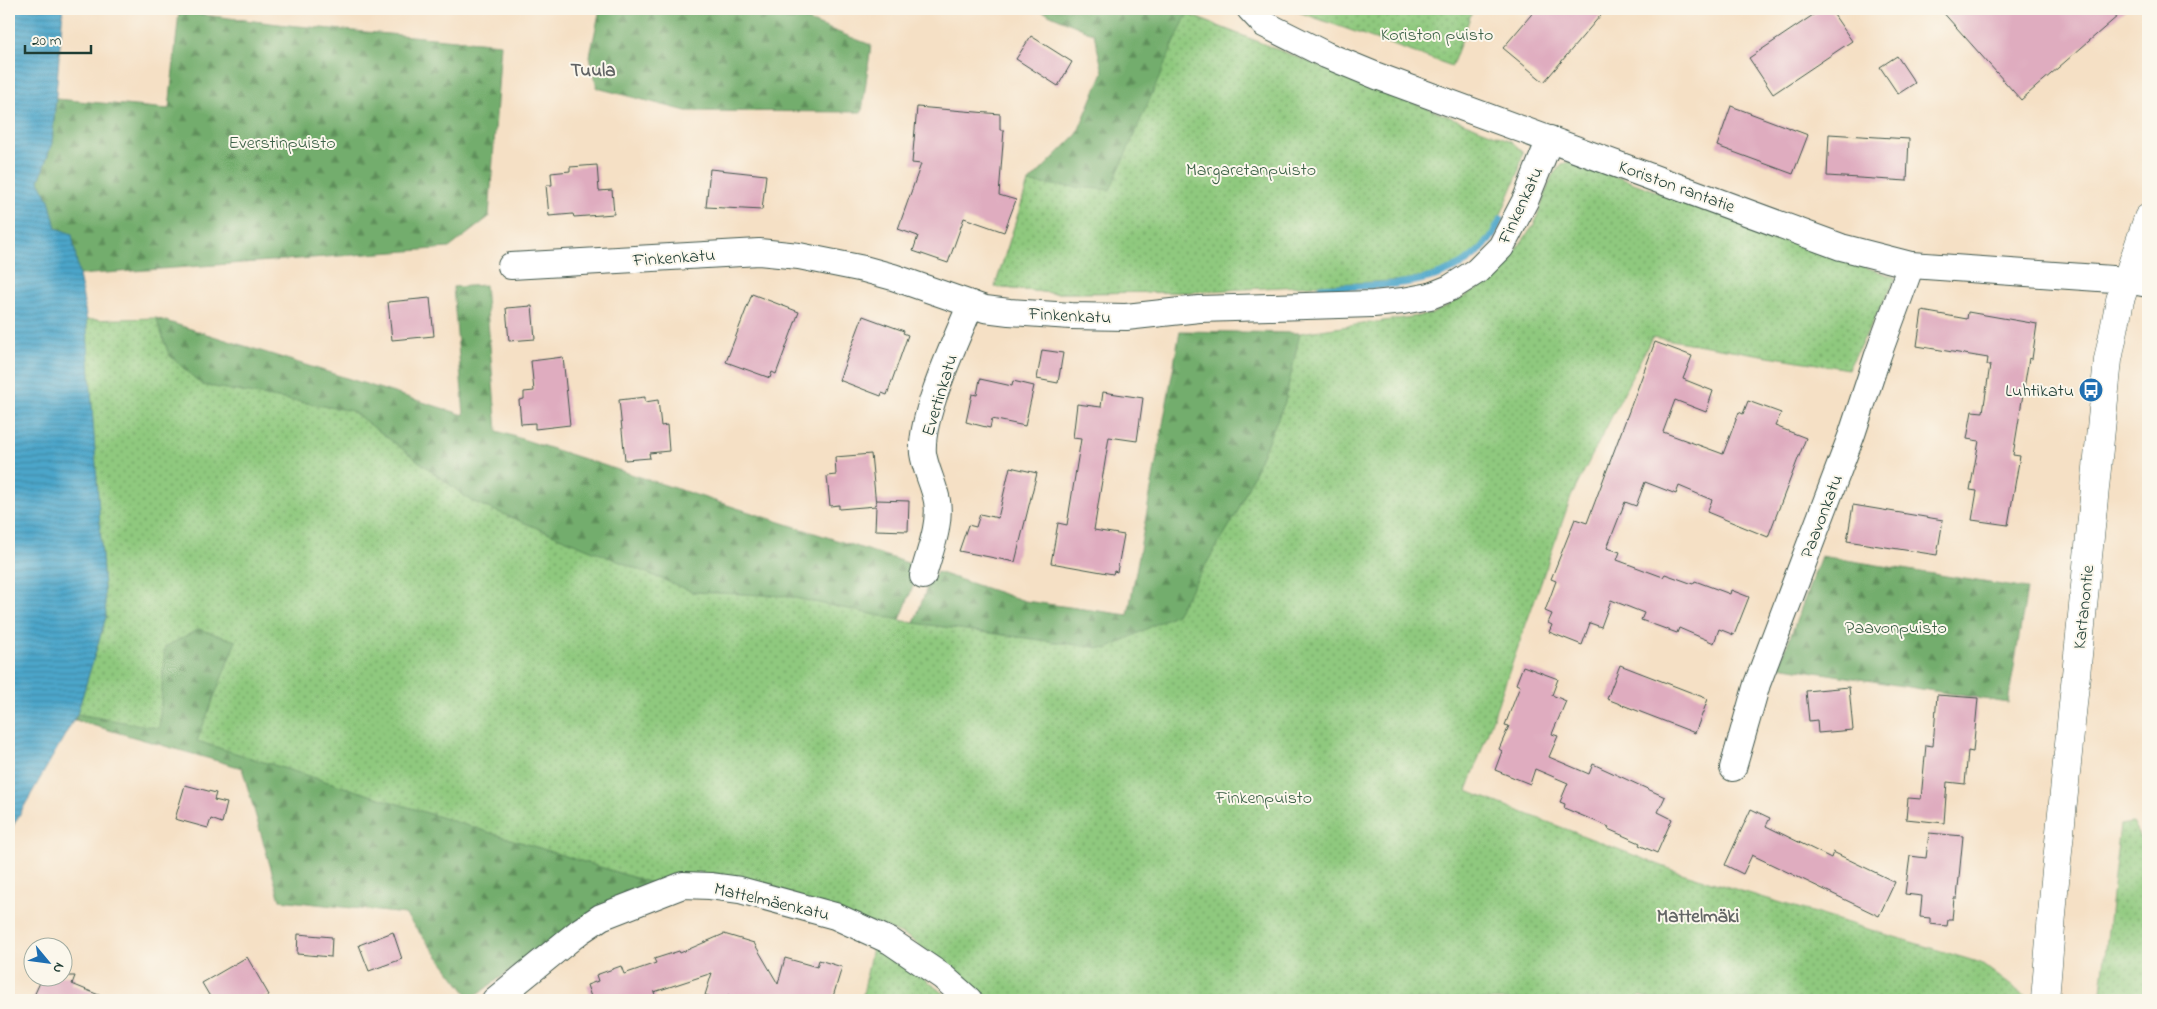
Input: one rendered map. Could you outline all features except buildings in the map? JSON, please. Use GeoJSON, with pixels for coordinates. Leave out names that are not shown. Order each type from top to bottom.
{"type":"FeatureCollection","features":[{"type":"Feature","properties":{"kind":"street","name":"Koriston rantatie"},"geometry":{"type":"LineString","coordinates":[[1250,9],[1264,24],[1326,55],[1377,76],[1550,138],[1842,247],[1911,265],[2138,282]]}},
{"type":"Feature","properties":{"kind":"street","name":"Finkenkatu"},"geometry":{"type":"LineString","coordinates":[[511,266],[759,252],[799,256],[864,269],[893,277],[985,309],[1071,316],[1126,317],[1199,309],[1373,304],[1430,296],[1450,288],[1477,271],[1502,247],[1526,199],[1550,138]]}},
{"type":"Feature","properties":{"kind":"street","name":"Kartanontie"},"geometry":{"type":"LineString","coordinates":[[2046,1000],[2054,891],[2108,360],[2120,300],[2138,282],[2148,218]]}},
{"type":"Feature","properties":{"kind":"street","name":"Paavonkatu"},"geometry":{"type":"LineString","coordinates":[[1733,768],[1757,684],[1852,434],[1911,265]]}},
{"type":"Feature","properties":{"kind":"street","name":"Evertinkatu"},"geometry":{"type":"LineString","coordinates":[[923,576],[937,520],[937,502],[923,452],[926,431],[938,387],[971,304]]}},
{"type":"Feature","properties":{"kind":"street","name":"Mattelmäenkatu"},"geometry":{"type":"LineString","coordinates":[[495,1000],[580,931],[602,917],[683,886],[710,886],[740,890],[835,916],[890,941],[943,977],[969,1000]]}},
{"type":"Feature","properties":{"kind":"green space"},"geometry":{"type":"Polygon","coordinates":[[[600,9],[778,9],[871,45],[862,112],[686,111],[597,88],[590,56],[600,9]]]}},
{"type":"Feature","properties":{"kind":"green space"},"geometry":{"type":"Polygon","coordinates":[[[1037,9],[1174,9],[1259,42],[1192,292],[1053,293],[995,287],[1028,183],[1077,134],[1103,72],[1094,34],[1037,9]]]}},
{"type":"Feature","properties":{"kind":"green space","name":"Koriston puisto"},"geometry":{"type":"Polygon","coordinates":[[[1290,9],[1473,9],[1452,66],[1290,9]]]}},
{"type":"Feature","properties":{"kind":"green space","name":"Everstinpuisto"},"geometry":{"type":"Polygon","coordinates":[[[179,12],[287,25],[501,44],[489,217],[449,248],[78,275],[72,234],[56,228],[49,200],[39,181],[52,143],[56,99],[169,109],[179,12]]]}},
{"type":"Feature","properties":{"kind":"green space","name":"Margaretanpuisto"},"geometry":{"type":"Polygon","coordinates":[[[1187,14],[1511,141],[1523,152],[1518,174],[1499,219],[1482,249],[1445,271],[1405,280],[1192,292],[1053,293],[995,287],[1028,183],[1110,190],[1187,14]]]}},
{"type":"Feature","properties":{"kind":"green space","name":"Finkenpuisto"},"geometry":{"type":"Polygon","coordinates":[[[1573,161],[1896,278],[1848,369],[1652,337],[1571,497],[1467,791],[1675,871],[1981,963],[2030,1000],[2026,998],[2025,1000],[1653,1000],[1640,996],[1635,1000],[988,1000],[964,979],[908,937],[877,924],[658,885],[197,741],[236,641],[199,629],[165,647],[159,728],[77,714],[106,617],[86,320],[156,318],[169,355],[202,385],[352,411],[471,501],[693,592],[785,596],[914,623],[1107,649],[1176,614],[1236,515],[1285,402],[1300,333],[1432,314],[1480,288],[1503,267],[1534,225],[1552,176],[1562,164],[1573,161]]]}},
{"type":"Feature","properties":{"kind":"green space"},"geometry":{"type":"Polygon","coordinates":[[[485,285],[497,431],[911,564],[914,584],[900,620],[785,596],[693,592],[471,501],[352,411],[202,385],[169,355],[156,318],[464,415],[453,287],[485,285]]]}},
{"type":"Feature","properties":{"kind":"green space"},"geometry":{"type":"Polygon","coordinates":[[[1180,331],[1300,333],[1285,402],[1236,515],[1176,614],[1107,649],[914,623],[927,587],[937,572],[1025,601],[1128,615],[1180,331]]]}},
{"type":"Feature","properties":{"kind":"green space","name":"Paavonpuisto"},"geometry":{"type":"Polygon","coordinates":[[[1821,556],[2027,589],[2008,703],[1779,666],[1821,556]]]}},
{"type":"Feature","properties":{"kind":"green space"},"geometry":{"type":"Polygon","coordinates":[[[199,629],[236,641],[197,741],[658,885],[556,937],[471,999],[405,914],[280,900],[242,768],[74,720],[77,714],[159,728],[165,646],[199,629]]]}},
{"type":"Feature","properties":{"kind":"green space"},"geometry":{"type":"Polygon","coordinates":[[[2132,823],[2148,852],[2148,1000],[2100,1000],[2120,825],[2132,823]]]}},
{"type":"Feature","properties":{"kind":"green space"},"geometry":{"type":"Polygon","coordinates":[[[872,947],[913,969],[951,1000],[862,1000],[872,947]]]}},
{"type":"Feature","properties":{"kind":"water"},"geometry":{"type":"Polygon","coordinates":[[[9,9],[63,9],[52,143],[39,181],[49,200],[56,228],[72,234],[86,315],[106,617],[77,714],[9,833],[9,9]]]}},
{"type":"Feature","properties":{"kind":"waterway"},"geometry":{"type":"LineString","coordinates":[[1321,288],[1412,282],[1455,268],[1474,256],[1490,239],[1501,219]]}},
{"type":"Feature","properties":{"kind":"place","name":"Luhtikatu"},"geometry":{"type":"Point","coordinates":[2091,390]}},
{"type":"Feature","properties":{"kind":"district","name":"Tuula"},"geometry":{"type":"Point","coordinates":[593,69]}},
{"type":"Feature","properties":{"kind":"district","name":"Mattelmäki"},"geometry":{"type":"Point","coordinates":[1698,915]}}]}
